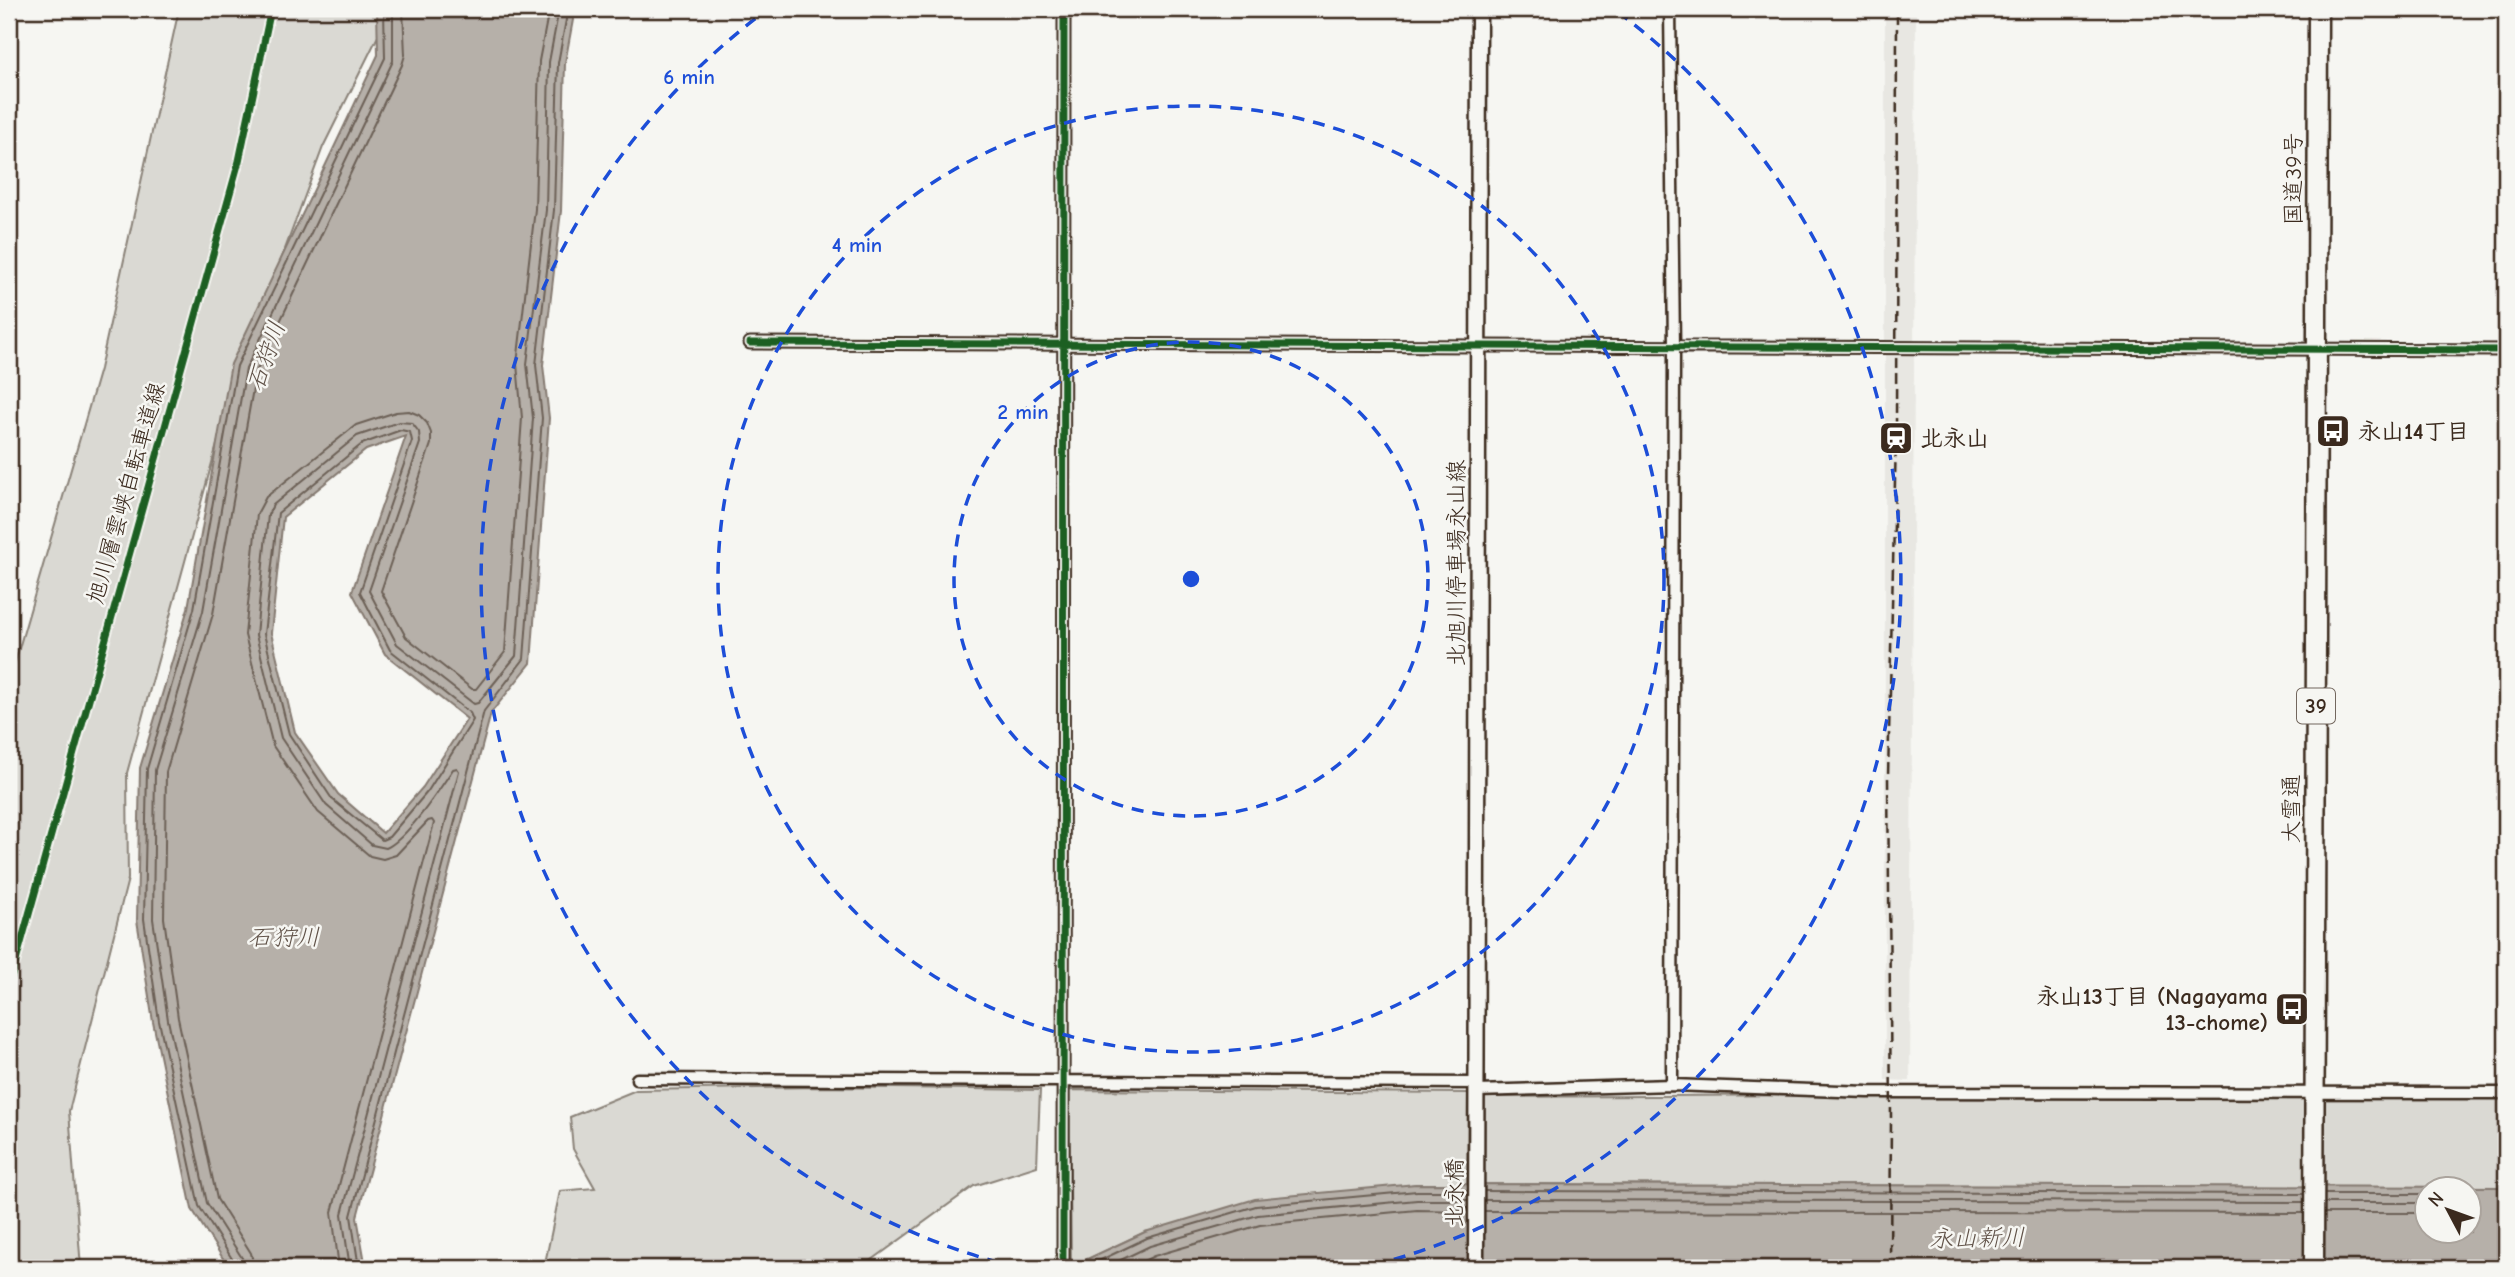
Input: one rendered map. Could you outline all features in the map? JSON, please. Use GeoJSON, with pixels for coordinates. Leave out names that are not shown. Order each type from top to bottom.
{"type":"FeatureCollection","features":[{"type":"Feature","properties":{"kind":"highway","name":"国道39号"},"geometry":{"type":"LineString","coordinates":[[2316,349],[2318,9]]}},
{"type":"Feature","properties":{"kind":"highway","name":"大雪通"},"geometry":{"type":"LineString","coordinates":[[2314,1268],[2316,349]]}},
{"type":"Feature","properties":{"kind":"main road","name":"北旭川停車場永山線"},"geometry":{"type":"LineString","coordinates":[[1477,1117],[1479,9]]}},
{"type":"Feature","properties":{"kind":"main road","name":"北永橋"},"geometry":{"type":"LineString","coordinates":[[1476,1268],[1477,1117]]}},
{"type":"Feature","properties":{"kind":"street"},"geometry":{"type":"LineString","coordinates":[[1063,1268],[1064,9]]}},
{"type":"Feature","properties":{"kind":"street"},"geometry":{"type":"LineString","coordinates":[[1670,9],[1674,347],[1672,1085]]}},
{"type":"Feature","properties":{"kind":"street"},"geometry":{"type":"LineString","coordinates":[[750,343],[2506,350]]}},
{"type":"Feature","properties":{"kind":"street"},"geometry":{"type":"LineString","coordinates":[[637,1079],[1477,1087],[1672,1085],[1868,1092],[2506,1093]]}},
{"type":"Feature","properties":{"kind":"shaded area"},"geometry":{"type":"Polygon","coordinates":[[[179,9],[382,9],[382,28],[323,147],[230,397],[127,773],[128,879],[69,1111],[81,1268],[9,1268],[9,683],[100,369],[179,9]]]}},
{"type":"Feature","properties":{"kind":"shaded area"},"geometry":{"type":"Polygon","coordinates":[[[1885,9],[1916,9],[1910,1081],[1885,1080],[1885,9]]]}},
{"type":"Feature","properties":{"kind":"shaded area"},"geometry":{"type":"Polygon","coordinates":[[[819,1087],[1040,1090],[1037,1166],[974,1186],[861,1268],[544,1268],[560,1191],[595,1188],[573,1149],[570,1117],[636,1090],[819,1087]]]}},
{"type":"Feature","properties":{"kind":"shaded area"},"geometry":{"type":"Polygon","coordinates":[[[1069,1090],[1468,1093],[1467,1184],[1416,1184],[1145,1232],[1071,1267],[1069,1090]]]}},
{"type":"Feature","properties":{"kind":"shaded area"},"geometry":{"type":"Polygon","coordinates":[[[2309,1092],[2304,1187],[1484,1184],[1483,1097],[2309,1092]]]}},
{"type":"Feature","properties":{"kind":"shaded area"},"geometry":{"type":"Polygon","coordinates":[[[2323,1093],[2506,1093],[2506,1187],[2484,1187],[2484,1176],[2414,1176],[2414,1187],[2320,1187],[2323,1093]]]}},
{"type":"Feature","properties":{"kind":"water","name":"石狩川"},"geometry":{"type":"Polygon","coordinates":[[[377,9],[575,9],[565,63],[561,211],[543,365],[549,418],[531,663],[491,713],[357,1217],[366,1268],[229,1268],[192,1209],[153,1022],[137,920],[140,768],[188,608],[231,364],[378,55],[377,9]],[[406,436],[366,450],[283,517],[271,633],[295,732],[338,794],[383,833],[423,787],[467,719],[385,654],[352,592],[406,436]]]}},
{"type":"Feature","properties":{"kind":"water","name":"永山新川"},"geometry":{"type":"Polygon","coordinates":[[[1416,1184],[2414,1187],[2414,1246],[2484,1246],[2484,1187],[2506,1187],[2506,1268],[1068,1268],[1145,1232],[1255,1199],[1416,1184]]]}},
{"type":"Feature","properties":{"kind":"railway"},"geometry":{"type":"LineString","coordinates":[[1890,1268],[1888,777],[1896,438],[1897,9]]}},
{"type":"Feature","properties":{"kind":"cycle path","name":"旭川層雲峡自転車道線"},"geometry":{"type":"LineString","coordinates":[[9,986],[239,161],[271,9]]}},
{"type":"Feature","properties":{"kind":"cycle path"},"geometry":{"type":"LineString","coordinates":[[1063,1268],[1064,9]]}},
{"type":"Feature","properties":{"kind":"cycle path"},"geometry":{"type":"LineString","coordinates":[[750,343],[2506,350]]}},
{"type":"Feature","properties":{"kind":"place","name":"永山14丁目"},"geometry":{"type":"Point","coordinates":[2333,431]}},
{"type":"Feature","properties":{"kind":"place","name":"北永山"},"geometry":{"type":"Point","coordinates":[1896,438]}},
{"type":"Feature","properties":{"kind":"place","name":"永山13丁目 (Nagayama 13-chome)"},"geometry":{"type":"Point","coordinates":[2292,1009]}}]}
